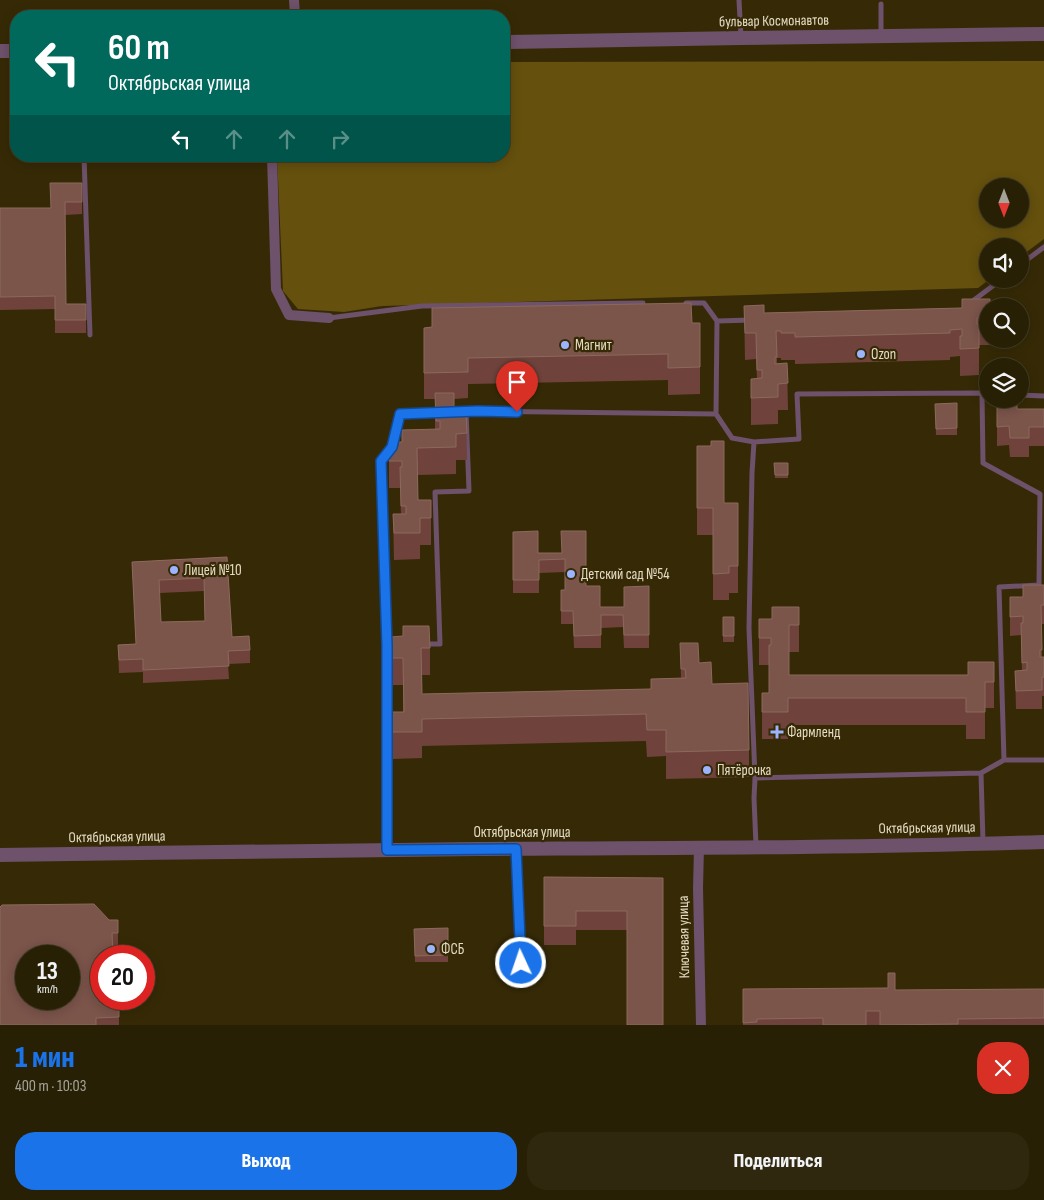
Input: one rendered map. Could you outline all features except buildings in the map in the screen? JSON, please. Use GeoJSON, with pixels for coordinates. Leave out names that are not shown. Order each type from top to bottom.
{"type":"FeatureCollection","features":[{"type":"Feature","properties":{"kind":"street","name":"бульвар Космонавтов"},"geometry":{"type":"LineString","coordinates":[[510,42],[1044,34]]}},
{"type":"Feature","properties":{"kind":"street"},"geometry":{"type":"LineString","coordinates":[[272,162],[276,289],[289,315],[329,318]]}},
{"type":"Feature","properties":{"kind":"street","name":"Октябрьская улица"},"geometry":{"type":"LineString","coordinates":[[0,855],[699,848],[1044,842]]}},
{"type":"Feature","properties":{"kind":"street","name":"Ключевая улица"},"geometry":{"type":"LineString","coordinates":[[699,848],[700,1025]]}},
{"type":"Feature","properties":{"kind":"lane"},"geometry":{"type":"LineString","coordinates":[[739,0],[741,38]]}},
{"type":"Feature","properties":{"kind":"lane"},"geometry":{"type":"LineString","coordinates":[[881,4],[881,36]]}},
{"type":"Feature","properties":{"kind":"lane"},"geometry":{"type":"LineString","coordinates":[[84,162],[90,336]]}},
{"type":"Feature","properties":{"kind":"lane"},"geometry":{"type":"LineString","coordinates":[[1029,258],[1044,247]]}},
{"type":"Feature","properties":{"kind":"lane"},"geometry":{"type":"LineString","coordinates":[[963,308],[990,288]]}},
{"type":"Feature","properties":{"kind":"lane"},"geometry":{"type":"LineString","coordinates":[[684,303],[704,303],[717,321],[716,414],[732,438],[754,442],[800,439],[797,394],[979,393]]}},
{"type":"Feature","properties":{"kind":"lane"},"geometry":{"type":"LineString","coordinates":[[329,318],[422,306],[645,304]]}},
{"type":"Feature","properties":{"kind":"lane"},"geometry":{"type":"LineString","coordinates":[[717,321],[757,320]]}},
{"type":"Feature","properties":{"kind":"lane"},"geometry":{"type":"LineString","coordinates":[[1029,395],[1044,396]]}},
{"type":"Feature","properties":{"kind":"lane"},"geometry":{"type":"LineString","coordinates":[[985,408],[983,463],[1040,494],[1039,585],[999,587],[1004,760]]}},
{"type":"Feature","properties":{"kind":"lane"},"geometry":{"type":"LineString","coordinates":[[387,850],[387,646],[381,461],[392,447],[400,414],[466,411],[716,414]]}},
{"type":"Feature","properties":{"kind":"lane"},"geometry":{"type":"LineString","coordinates":[[422,645],[440,644],[435,492],[469,491],[466,411]]}},
{"type":"Feature","properties":{"kind":"lane"},"geometry":{"type":"LineString","coordinates":[[754,442],[749,628],[756,847]]}},
{"type":"Feature","properties":{"kind":"lane"},"geometry":{"type":"LineString","coordinates":[[387,646],[396,646]]}},
{"type":"Feature","properties":{"kind":"lane"},"geometry":{"type":"LineString","coordinates":[[755,778],[981,773],[1004,760],[1044,760]]}},
{"type":"Feature","properties":{"kind":"lane"},"geometry":{"type":"LineString","coordinates":[[981,773],[983,844]]}},
{"type":"Feature","properties":{"kind":"lane"},"geometry":{"type":"LineString","coordinates":[[516,849],[521,963]]}},
{"type":"Feature","properties":{"kind":"shaded area"},"geometry":{"type":"Polygon","coordinates":[[[1044,61],[1044,239],[1029,250],[1029,238],[979,238],[978,288],[382,306],[344,312],[298,309],[283,291],[277,162],[510,162],[510,62],[1044,61]]]}},
{"type":"Feature","properties":{"kind":"place","name":"Магнит"},"geometry":{"type":"Point","coordinates":[565,345]}},
{"type":"Feature","properties":{"kind":"place","name":"Ozon"},"geometry":{"type":"Point","coordinates":[861,354]}},
{"type":"Feature","properties":{"kind":"place","name":"Лицей №10"},"geometry":{"type":"Point","coordinates":[174,570]}},
{"type":"Feature","properties":{"kind":"place","name":"Детский сад №54"},"geometry":{"type":"Point","coordinates":[571,574]}},
{"type":"Feature","properties":{"kind":"place","name":"Фармленд"},"geometry":{"type":"Point","coordinates":[777,732]}},
{"type":"Feature","properties":{"kind":"place","name":"Пятёрочка"},"geometry":{"type":"Point","coordinates":[707,770]}},
{"type":"Feature","properties":{"kind":"place","name":"ФСБ"},"geometry":{"type":"Point","coordinates":[431,949]}},
{"type":"Feature","properties":{"kind":"route"},"geometry":{"type":"LineString","coordinates":[[517,412],[477,411],[400,414],[392,447],[381,461],[387,646],[387,850],[516,849],[521,963]]}}]}
